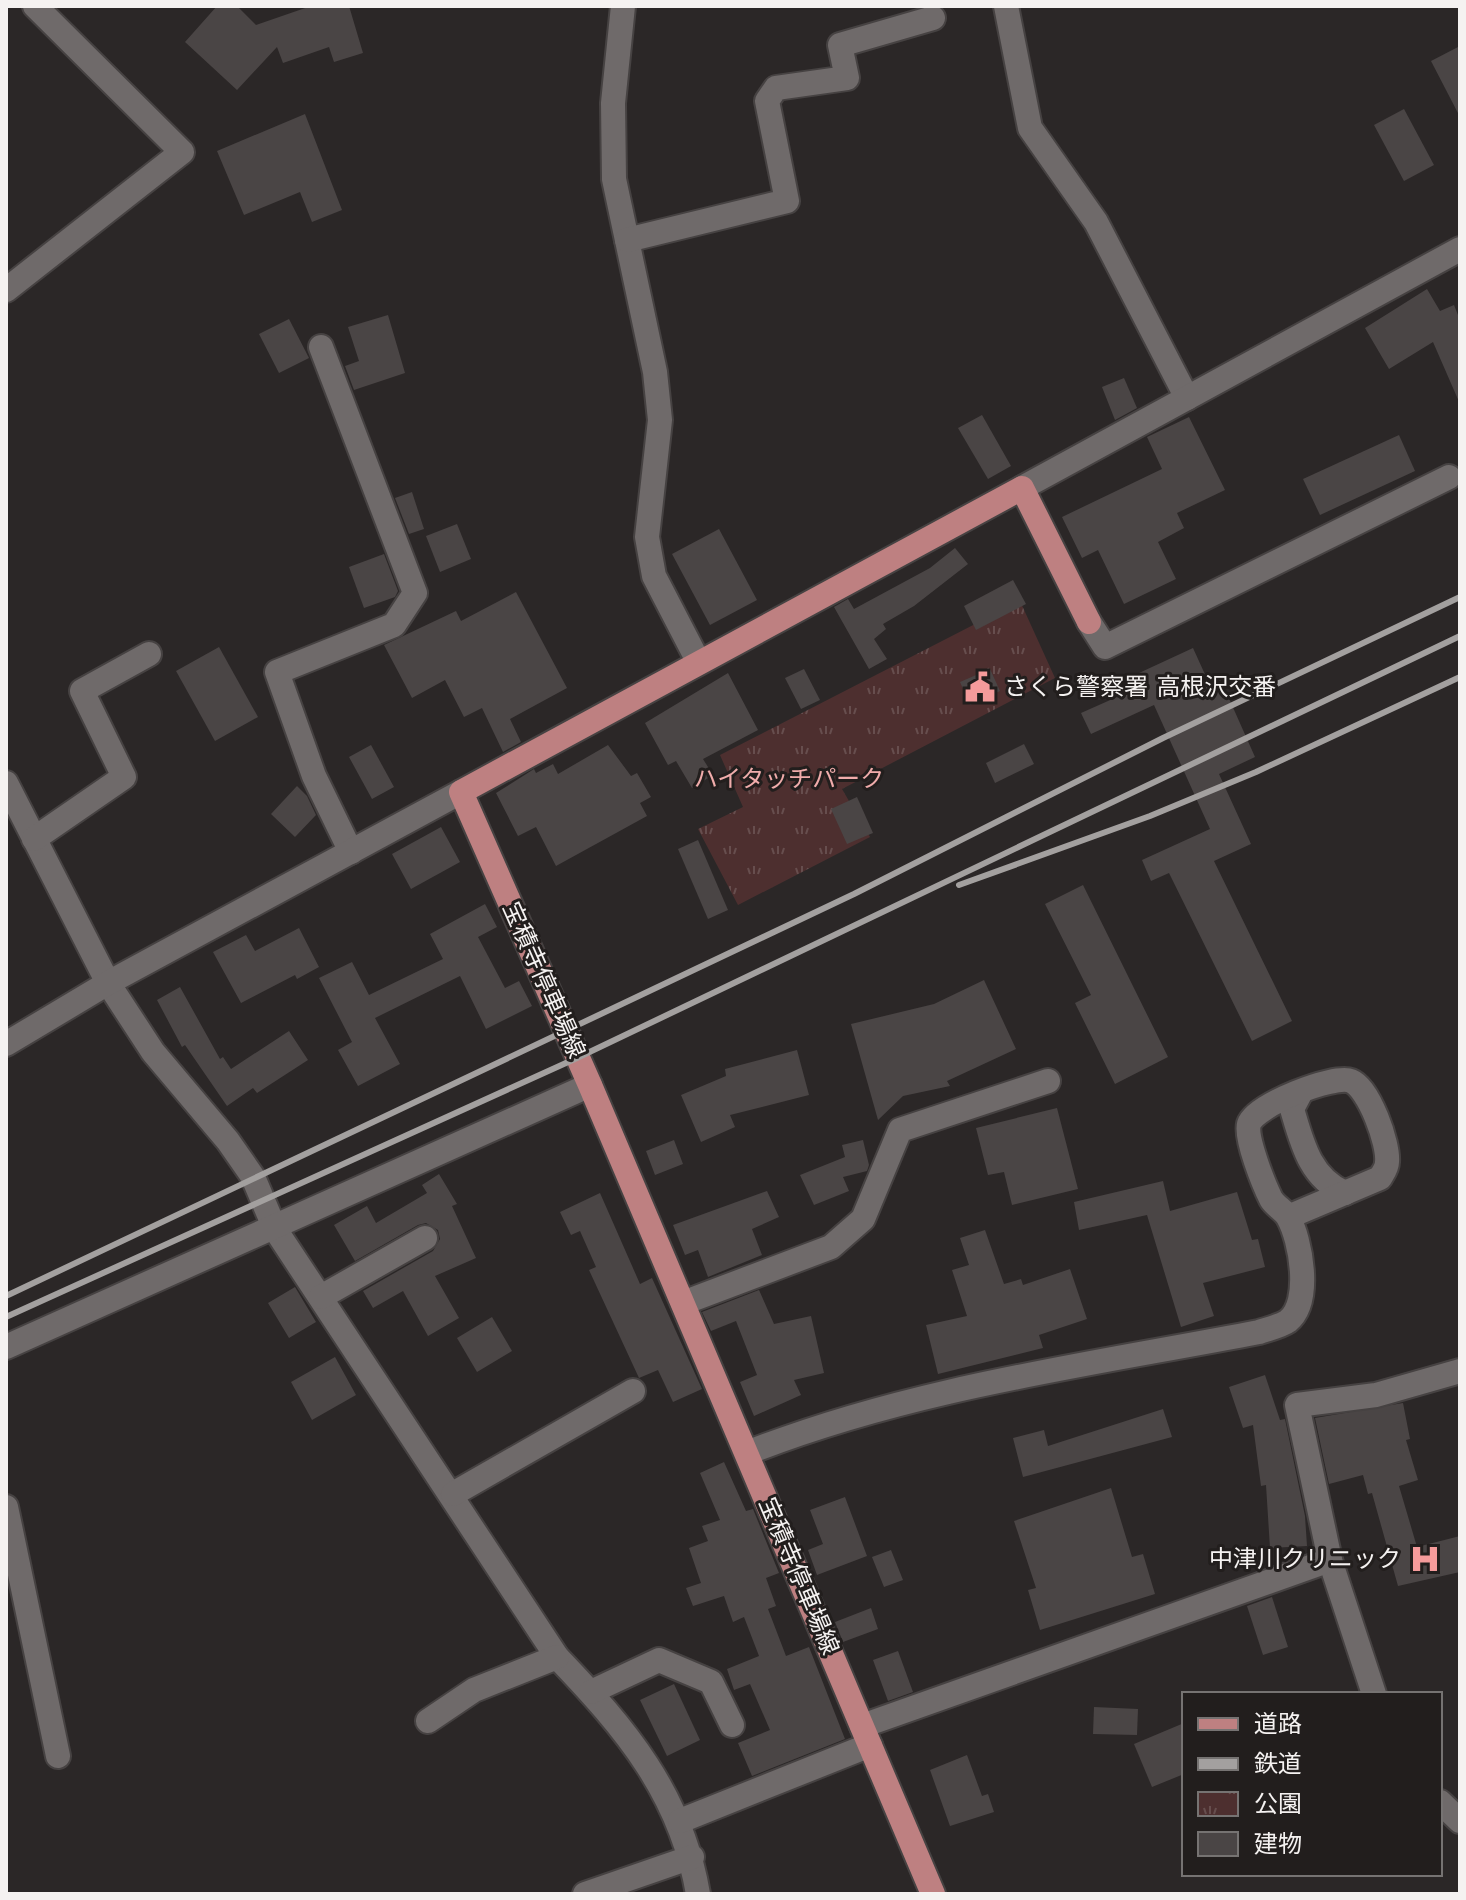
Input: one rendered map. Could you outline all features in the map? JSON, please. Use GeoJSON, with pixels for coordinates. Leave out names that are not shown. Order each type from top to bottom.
{"type":"FeatureCollection","features":[{"type":"Feature","properties":{"kind":"main road"},"geometry":{"type":"LineString","coordinates":[[461,792],[1022,488],[1089,622]]}},
{"type":"Feature","properties":{"kind":"main road","name":"宝積寺停車場線"},"geometry":{"type":"LineString","coordinates":[[461,792],[590,1085],[933,1894]]}},
{"type":"Feature","properties":{"kind":"street"},"geometry":{"type":"LineString","coordinates":[[6,290],[182,152],[35,6]]}},
{"type":"Feature","properties":{"kind":"street"},"geometry":{"type":"LineString","coordinates":[[623,6],[613,103],[614,179],[655,372],[660,420],[647,537],[654,576],[698,661]]}},
{"type":"Feature","properties":{"kind":"street"},"geometry":{"type":"LineString","coordinates":[[1006,6],[1030,128],[1096,222],[1187,398]]}},
{"type":"Feature","properties":{"kind":"street"},"geometry":{"type":"LineString","coordinates":[[627,240],[787,201],[767,101],[776,88],[847,78],[840,45],[933,18]]}},
{"type":"Feature","properties":{"kind":"street"},"geometry":{"type":"LineString","coordinates":[[1022,488],[1460,249]]}},
{"type":"Feature","properties":{"kind":"street"},"geometry":{"type":"LineString","coordinates":[[321,347],[415,593],[394,625],[277,672],[314,776],[351,852]]}},
{"type":"Feature","properties":{"kind":"street"},"geometry":{"type":"LineString","coordinates":[[1089,622],[1105,647],[1449,477]]}},
{"type":"Feature","properties":{"kind":"street"},"geometry":{"type":"LineString","coordinates":[[34,839],[124,777],[82,691],[149,654]]}},
{"type":"Feature","properties":{"kind":"street"},"geometry":{"type":"LineString","coordinates":[[8,790],[108,983],[153,1052],[228,1141],[253,1177],[275,1229],[453,1494],[557,1657],[591,1692],[659,1781],[680,1821],[692,1857],[698,1894]]}},
{"type":"Feature","properties":{"kind":"street"},"geometry":{"type":"LineString","coordinates":[[6,1044],[108,983],[461,792]]}},
{"type":"Feature","properties":{"kind":"street"},"geometry":{"type":"LineString","coordinates":[[747,1453],[808,1429],[895,1403],[1259,1332],[1288,1321],[1302,1297],[1303,1269],[1288,1217],[1272,1201],[1248,1136],[1250,1122],[1260,1109],[1336,1078],[1354,1081],[1369,1099],[1387,1148],[1387,1165],[1380,1178],[1288,1217]]}},
{"type":"Feature","properties":{"kind":"street"},"geometry":{"type":"LineString","coordinates":[[683,1303],[831,1247],[863,1219],[900,1130],[1048,1081]]}},
{"type":"Feature","properties":{"kind":"street"},"geometry":{"type":"LineString","coordinates":[[6,1347],[206,1256],[275,1229],[590,1085]]}},
{"type":"Feature","properties":{"kind":"street"},"geometry":{"type":"LineString","coordinates":[[1301,1092],[1292,1109],[1316,1173],[1326,1185],[1345,1193]]}},
{"type":"Feature","properties":{"kind":"street"},"geometry":{"type":"LineString","coordinates":[[321,1297],[425,1238]]}},
{"type":"Feature","properties":{"kind":"street"},"geometry":{"type":"LineString","coordinates":[[1373,1692],[1330,1560],[1297,1405],[1376,1395],[1460,1371]]}},
{"type":"Feature","properties":{"kind":"street"},"geometry":{"type":"LineString","coordinates":[[453,1494],[633,1391]]}},
{"type":"Feature","properties":{"kind":"street"},"geometry":{"type":"LineString","coordinates":[[6,1507],[58,1756]]}},
{"type":"Feature","properties":{"kind":"street"},"geometry":{"type":"LineString","coordinates":[[680,1821],[866,1735],[1330,1560]]}},
{"type":"Feature","properties":{"kind":"street"},"geometry":{"type":"LineString","coordinates":[[428,1721],[474,1690],[557,1657]]}},
{"type":"Feature","properties":{"kind":"street"},"geometry":{"type":"LineString","coordinates":[[591,1692],[659,1660],[711,1682],[732,1725]]}},
{"type":"Feature","properties":{"kind":"street"},"geometry":{"type":"LineString","coordinates":[[1442,1804],[1460,1821]]}},
{"type":"Feature","properties":{"kind":"street"},"geometry":{"type":"LineString","coordinates":[[585,1894],[692,1857]]}},
{"type":"Feature","properties":{"kind":"green space","name":"ハイタッチパーク"},"geometry":{"type":"Polygon","coordinates":[[[1020,601],[1055,678],[842,789],[870,837],[738,905],[698,829],[743,807],[720,755],[1020,601]]]}},
{"type":"Feature","properties":{"kind":"building"},"geometry":{"type":"Polygon","coordinates":[[[217,6],[237,6],[256,25],[311,6],[349,6],[363,53],[334,62],[329,47],[283,63],[277,47],[237,90],[185,42],[217,6]]]}},
{"type":"Feature","properties":{"kind":"building"},"geometry":{"type":"Polygon","coordinates":[[[1460,46],[1460,117],[1431,61],[1460,46]]]}},
{"type":"Feature","properties":{"kind":"building"},"geometry":{"type":"Polygon","coordinates":[[[1404,109],[1434,165],[1404,181],[1374,125],[1404,109]]]}},
{"type":"Feature","properties":{"kind":"building"},"geometry":{"type":"Polygon","coordinates":[[[305,114],[342,210],[312,222],[300,192],[244,215],[217,151],[305,114]]]}},
{"type":"Feature","properties":{"kind":"building"},"geometry":{"type":"Polygon","coordinates":[[[1427,289],[1440,311],[1454,305],[1460,320],[1460,404],[1433,342],[1389,369],[1365,328],[1427,289]]]}},
{"type":"Feature","properties":{"kind":"building"},"geometry":{"type":"Polygon","coordinates":[[[388,315],[405,373],[354,390],[345,366],[359,361],[348,327],[388,315]]]}},
{"type":"Feature","properties":{"kind":"building"},"geometry":{"type":"Polygon","coordinates":[[[289,319],[309,358],[279,373],[259,334],[289,319]]]}},
{"type":"Feature","properties":{"kind":"building"},"geometry":{"type":"Polygon","coordinates":[[[1124,378],[1137,408],[1115,420],[1102,387],[1124,378]]]}},
{"type":"Feature","properties":{"kind":"building"},"geometry":{"type":"Polygon","coordinates":[[[982,415],[1011,466],[988,479],[958,428],[982,415]]]}},
{"type":"Feature","properties":{"kind":"building"},"geometry":{"type":"Polygon","coordinates":[[[1189,417],[1225,490],[1177,513],[1184,528],[1158,542],[1176,579],[1124,604],[1098,550],[1082,558],[1062,517],[1162,469],[1147,437],[1189,417]]]}},
{"type":"Feature","properties":{"kind":"building"},"geometry":{"type":"Polygon","coordinates":[[[1399,435],[1415,471],[1320,515],[1303,479],[1399,435]]]}},
{"type":"Feature","properties":{"kind":"building"},"geometry":{"type":"Polygon","coordinates":[[[412,492],[424,529],[409,534],[395,498],[412,492]]]}},
{"type":"Feature","properties":{"kind":"building"},"geometry":{"type":"Polygon","coordinates":[[[457,524],[471,559],[440,572],[426,536],[457,524]]]}},
{"type":"Feature","properties":{"kind":"building"},"geometry":{"type":"Polygon","coordinates":[[[719,529],[757,600],[710,625],[672,554],[719,529]]]}},
{"type":"Feature","properties":{"kind":"building"},"geometry":{"type":"Polygon","coordinates":[[[955,548],[968,564],[914,606],[883,624],[886,629],[874,639],[887,659],[869,669],[834,607],[848,599],[854,609],[930,568],[955,548]]]}},
{"type":"Feature","properties":{"kind":"building"},"geometry":{"type":"Polygon","coordinates":[[[384,554],[398,591],[395,597],[364,608],[349,567],[384,554]]]}},
{"type":"Feature","properties":{"kind":"building"},"geometry":{"type":"Polygon","coordinates":[[[1013,580],[1026,604],[976,630],[964,606],[1013,580]]]}},
{"type":"Feature","properties":{"kind":"building"},"geometry":{"type":"Polygon","coordinates":[[[516,592],[567,688],[510,719],[521,742],[503,752],[482,708],[464,717],[445,680],[412,698],[384,645],[456,611],[461,621],[516,592]]]}},
{"type":"Feature","properties":{"kind":"building"},"geometry":{"type":"Polygon","coordinates":[[[219,647],[258,717],[215,741],[176,671],[219,647]]]}},
{"type":"Feature","properties":{"kind":"building"},"geometry":{"type":"Polygon","coordinates":[[[1193,648],[1208,681],[1219,676],[1255,757],[1219,774],[1251,844],[1214,861],[1292,1021],[1252,1041],[1169,873],[1151,881],[1142,860],[1210,829],[1154,705],[1091,734],[1081,713],[1144,685],[1139,673],[1193,648]]]}},
{"type":"Feature","properties":{"kind":"building"},"geometry":{"type":"Polygon","coordinates":[[[804,669],[820,700],[801,709],[785,678],[804,669]]]}},
{"type":"Feature","properties":{"kind":"building","name":"さくら警察署 高根沢交番"},"geometry":{"type":"Polygon","coordinates":[[[990,669],[1000,691],[970,705],[960,682],[990,669]]]}},
{"type":"Feature","properties":{"kind":"building"},"geometry":{"type":"Polygon","coordinates":[[[728,673],[758,730],[703,759],[713,775],[692,788],[676,761],[668,765],[645,723],[728,673]]]}},
{"type":"Feature","properties":{"kind":"building"},"geometry":{"type":"Polygon","coordinates":[[[1024,744],[1034,764],[995,783],[986,763],[1024,744]]]}},
{"type":"Feature","properties":{"kind":"building"},"geometry":{"type":"Polygon","coordinates":[[[371,745],[394,787],[372,799],[349,757],[371,745]]]}},
{"type":"Feature","properties":{"kind":"building"},"geometry":{"type":"Polygon","coordinates":[[[608,745],[631,776],[637,773],[651,797],[640,803],[647,816],[556,866],[536,827],[518,836],[496,793],[534,769],[536,773],[553,764],[558,774],[608,745]]]}},
{"type":"Feature","properties":{"kind":"building"},"geometry":{"type":"Polygon","coordinates":[[[297,786],[307,796],[316,815],[295,837],[271,814],[297,786]]]}},
{"type":"Feature","properties":{"kind":"building"},"geometry":{"type":"Polygon","coordinates":[[[857,797],[873,833],[847,844],[831,809],[857,797]]]}},
{"type":"Feature","properties":{"kind":"building"},"geometry":{"type":"Polygon","coordinates":[[[441,827],[460,862],[411,889],[392,854],[441,827]]]}},
{"type":"Feature","properties":{"kind":"building"},"geometry":{"type":"Polygon","coordinates":[[[698,840],[728,910],[708,919],[678,849],[698,840]]]}},
{"type":"Feature","properties":{"kind":"building"},"geometry":{"type":"Polygon","coordinates":[[[1083,885],[1168,1057],[1115,1084],[1075,1003],[1091,995],[1045,904],[1083,885]]]}},
{"type":"Feature","properties":{"kind":"building"},"geometry":{"type":"Polygon","coordinates":[[[485,904],[497,927],[478,937],[505,988],[519,981],[532,1006],[486,1029],[460,976],[375,1018],[400,1064],[358,1086],[338,1050],[352,1042],[319,978],[352,962],[369,995],[443,959],[430,934],[485,904]]]}},
{"type":"Feature","properties":{"kind":"building"},"geometry":{"type":"Polygon","coordinates":[[[299,928],[319,967],[297,979],[295,975],[241,1003],[213,952],[246,935],[255,951],[299,928]]]}},
{"type":"Feature","properties":{"kind":"building"},"geometry":{"type":"Polygon","coordinates":[[[984,980],[1016,1049],[947,1081],[950,1086],[903,1096],[878,1120],[851,1024],[934,1004],[984,980]]]}},
{"type":"Feature","properties":{"kind":"building"},"geometry":{"type":"Polygon","coordinates":[[[180,987],[220,1059],[223,1057],[231,1069],[289,1031],[308,1060],[257,1093],[253,1088],[227,1106],[185,1045],[182,1047],[157,1000],[180,987]]]}},
{"type":"Feature","properties":{"kind":"building"},"geometry":{"type":"Polygon","coordinates":[[[797,1050],[809,1095],[730,1115],[735,1127],[701,1142],[681,1095],[726,1076],[725,1069],[797,1050]]]}},
{"type":"Feature","properties":{"kind":"building"},"geometry":{"type":"Polygon","coordinates":[[[1057,1108],[1078,1189],[1012,1205],[1004,1172],[988,1175],[976,1128],[1057,1108]]]}},
{"type":"Feature","properties":{"kind":"building"},"geometry":{"type":"Polygon","coordinates":[[[674,1140],[683,1164],[655,1175],[646,1151],[674,1140]]]}},
{"type":"Feature","properties":{"kind":"building"},"geometry":{"type":"Polygon","coordinates":[[[863,1140],[869,1165],[867,1171],[843,1177],[849,1191],[814,1205],[800,1175],[845,1157],[842,1145],[863,1140]]]}},
{"type":"Feature","properties":{"kind":"building"},"geometry":{"type":"Polygon","coordinates":[[[439,1174],[457,1204],[452,1206],[476,1258],[435,1276],[459,1318],[428,1336],[403,1291],[373,1308],[363,1291],[433,1251],[440,1239],[438,1230],[426,1223],[418,1225],[355,1261],[334,1225],[367,1206],[376,1223],[427,1193],[422,1185],[439,1174]]]}},
{"type":"Feature","properties":{"kind":"building"},"geometry":{"type":"Polygon","coordinates":[[[1163,1181],[1170,1211],[1237,1192],[1252,1240],[1258,1239],[1265,1267],[1203,1283],[1214,1316],[1181,1327],[1147,1215],[1079,1230],[1074,1202],[1163,1181]]]}},
{"type":"Feature","properties":{"kind":"building"},"geometry":{"type":"Polygon","coordinates":[[[767,1191],[779,1217],[752,1229],[762,1255],[708,1277],[698,1250],[685,1255],[673,1225],[767,1191]]]}},
{"type":"Feature","properties":{"kind":"building"},"geometry":{"type":"Polygon","coordinates":[[[600,1193],[640,1284],[652,1278],[702,1389],[673,1402],[658,1370],[639,1378],[589,1270],[596,1267],[580,1231],[571,1235],[560,1212],[600,1193]]]}},
{"type":"Feature","properties":{"kind":"building"},"geometry":{"type":"Polygon","coordinates":[[[985,1230],[1004,1284],[1021,1279],[1023,1285],[1070,1269],[1087,1319],[1039,1335],[1043,1348],[938,1374],[926,1325],[967,1316],[952,1270],[969,1265],[960,1238],[985,1230]]]}},
{"type":"Feature","properties":{"kind":"building"},"geometry":{"type":"Polygon","coordinates":[[[295,1287],[316,1322],[289,1338],[268,1303],[295,1287]]]}},
{"type":"Feature","properties":{"kind":"building"},"geometry":{"type":"Polygon","coordinates":[[[759,1290],[774,1324],[811,1316],[824,1373],[794,1380],[801,1395],[754,1416],[740,1382],[757,1375],[736,1321],[711,1331],[702,1312],[759,1290]]]}},
{"type":"Feature","properties":{"kind":"building"},"geometry":{"type":"Polygon","coordinates":[[[492,1317],[512,1351],[477,1372],[457,1338],[492,1317]]]}},
{"type":"Feature","properties":{"kind":"building"},"geometry":{"type":"Polygon","coordinates":[[[335,1357],[356,1395],[312,1420],[291,1382],[335,1357]]]}},
{"type":"Feature","properties":{"kind":"building"},"geometry":{"type":"Polygon","coordinates":[[[1265,1375],[1280,1420],[1285,1419],[1305,1516],[1307,1546],[1270,1548],[1266,1485],[1261,1486],[1253,1425],[1243,1428],[1229,1387],[1265,1375]]]}},
{"type":"Feature","properties":{"kind":"building"},"geometry":{"type":"Polygon","coordinates":[[[1403,1403],[1410,1439],[1406,1440],[1418,1480],[1399,1486],[1417,1547],[1460,1536],[1460,1572],[1398,1586],[1372,1493],[1368,1494],[1363,1475],[1329,1484],[1315,1418],[1403,1403]]]}},
{"type":"Feature","properties":{"kind":"building"},"geometry":{"type":"Polygon","coordinates":[[[1163,1409],[1172,1437],[1023,1477],[1013,1438],[1044,1430],[1048,1446],[1163,1409]]]}},
{"type":"Feature","properties":{"kind":"building"},"geometry":{"type":"Polygon","coordinates":[[[724,1462],[746,1511],[753,1509],[779,1573],[766,1578],[776,1606],[768,1609],[786,1656],[809,1647],[845,1739],[752,1776],[738,1743],[770,1730],[750,1684],[734,1690],[727,1669],[759,1656],[744,1617],[733,1622],[724,1596],[693,1606],[686,1588],[701,1583],[689,1548],[708,1541],[702,1526],[720,1520],[700,1473],[724,1462]]]}},
{"type":"Feature","properties":{"kind":"building"},"geometry":{"type":"Polygon","coordinates":[[[1111,1488],[1132,1557],[1143,1554],[1155,1594],[1040,1630],[1028,1590],[1036,1588],[1014,1521],[1111,1488]]]}},
{"type":"Feature","properties":{"kind":"building"},"geometry":{"type":"Polygon","coordinates":[[[845,1497],[867,1556],[817,1575],[808,1550],[823,1544],[810,1510],[845,1497]]]}},
{"type":"Feature","properties":{"kind":"building"},"geometry":{"type":"Polygon","coordinates":[[[891,1550],[903,1580],[884,1587],[872,1557],[891,1550]]]}},
{"type":"Feature","properties":{"kind":"building"},"geometry":{"type":"Polygon","coordinates":[[[1272,1597],[1288,1647],[1263,1655],[1247,1606],[1272,1597]]]}},
{"type":"Feature","properties":{"kind":"building"},"geometry":{"type":"Polygon","coordinates":[[[871,1608],[878,1629],[843,1642],[835,1622],[871,1608]]]}},
{"type":"Feature","properties":{"kind":"building"},"geometry":{"type":"Polygon","coordinates":[[[898,1651],[913,1692],[888,1701],[873,1660],[898,1651]]]}},
{"type":"Feature","properties":{"kind":"building"},"geometry":{"type":"Polygon","coordinates":[[[674,1684],[700,1740],[667,1756],[640,1700],[674,1684]]]}},
{"type":"Feature","properties":{"kind":"building"},"geometry":{"type":"Polygon","coordinates":[[[1094,1707],[1138,1709],[1137,1735],[1093,1734],[1094,1707]]]}},
{"type":"Feature","properties":{"kind":"building"},"geometry":{"type":"Polygon","coordinates":[[[1182,1724],[1182,1775],[1152,1787],[1134,1744],[1182,1724]]]}},
{"type":"Feature","properties":{"kind":"building"},"geometry":{"type":"Polygon","coordinates":[[[967,1755],[982,1796],[988,1794],[994,1812],[950,1826],[930,1770],[967,1755]]]}},
{"type":"Feature","properties":{"kind":"railway"},"geometry":{"type":"LineString","coordinates":[[6,1296],[854,894],[1163,738],[1460,597]]}},
{"type":"Feature","properties":{"kind":"railway"},"geometry":{"type":"LineString","coordinates":[[6,1317],[577,1058],[1460,636]]}},
{"type":"Feature","properties":{"kind":"railway"},"geometry":{"type":"LineString","coordinates":[[959,885],[1150,816],[1256,772],[1460,677]]}},
{"type":"Feature","properties":{"kind":"place","name":"さくら警察署 高根沢交番"},"geometry":{"type":"Point","coordinates":[980,687]}},
{"type":"Feature","properties":{"kind":"place","name":"中津川クリニック"},"geometry":{"type":"Point","coordinates":[1425,1559]}}]}
